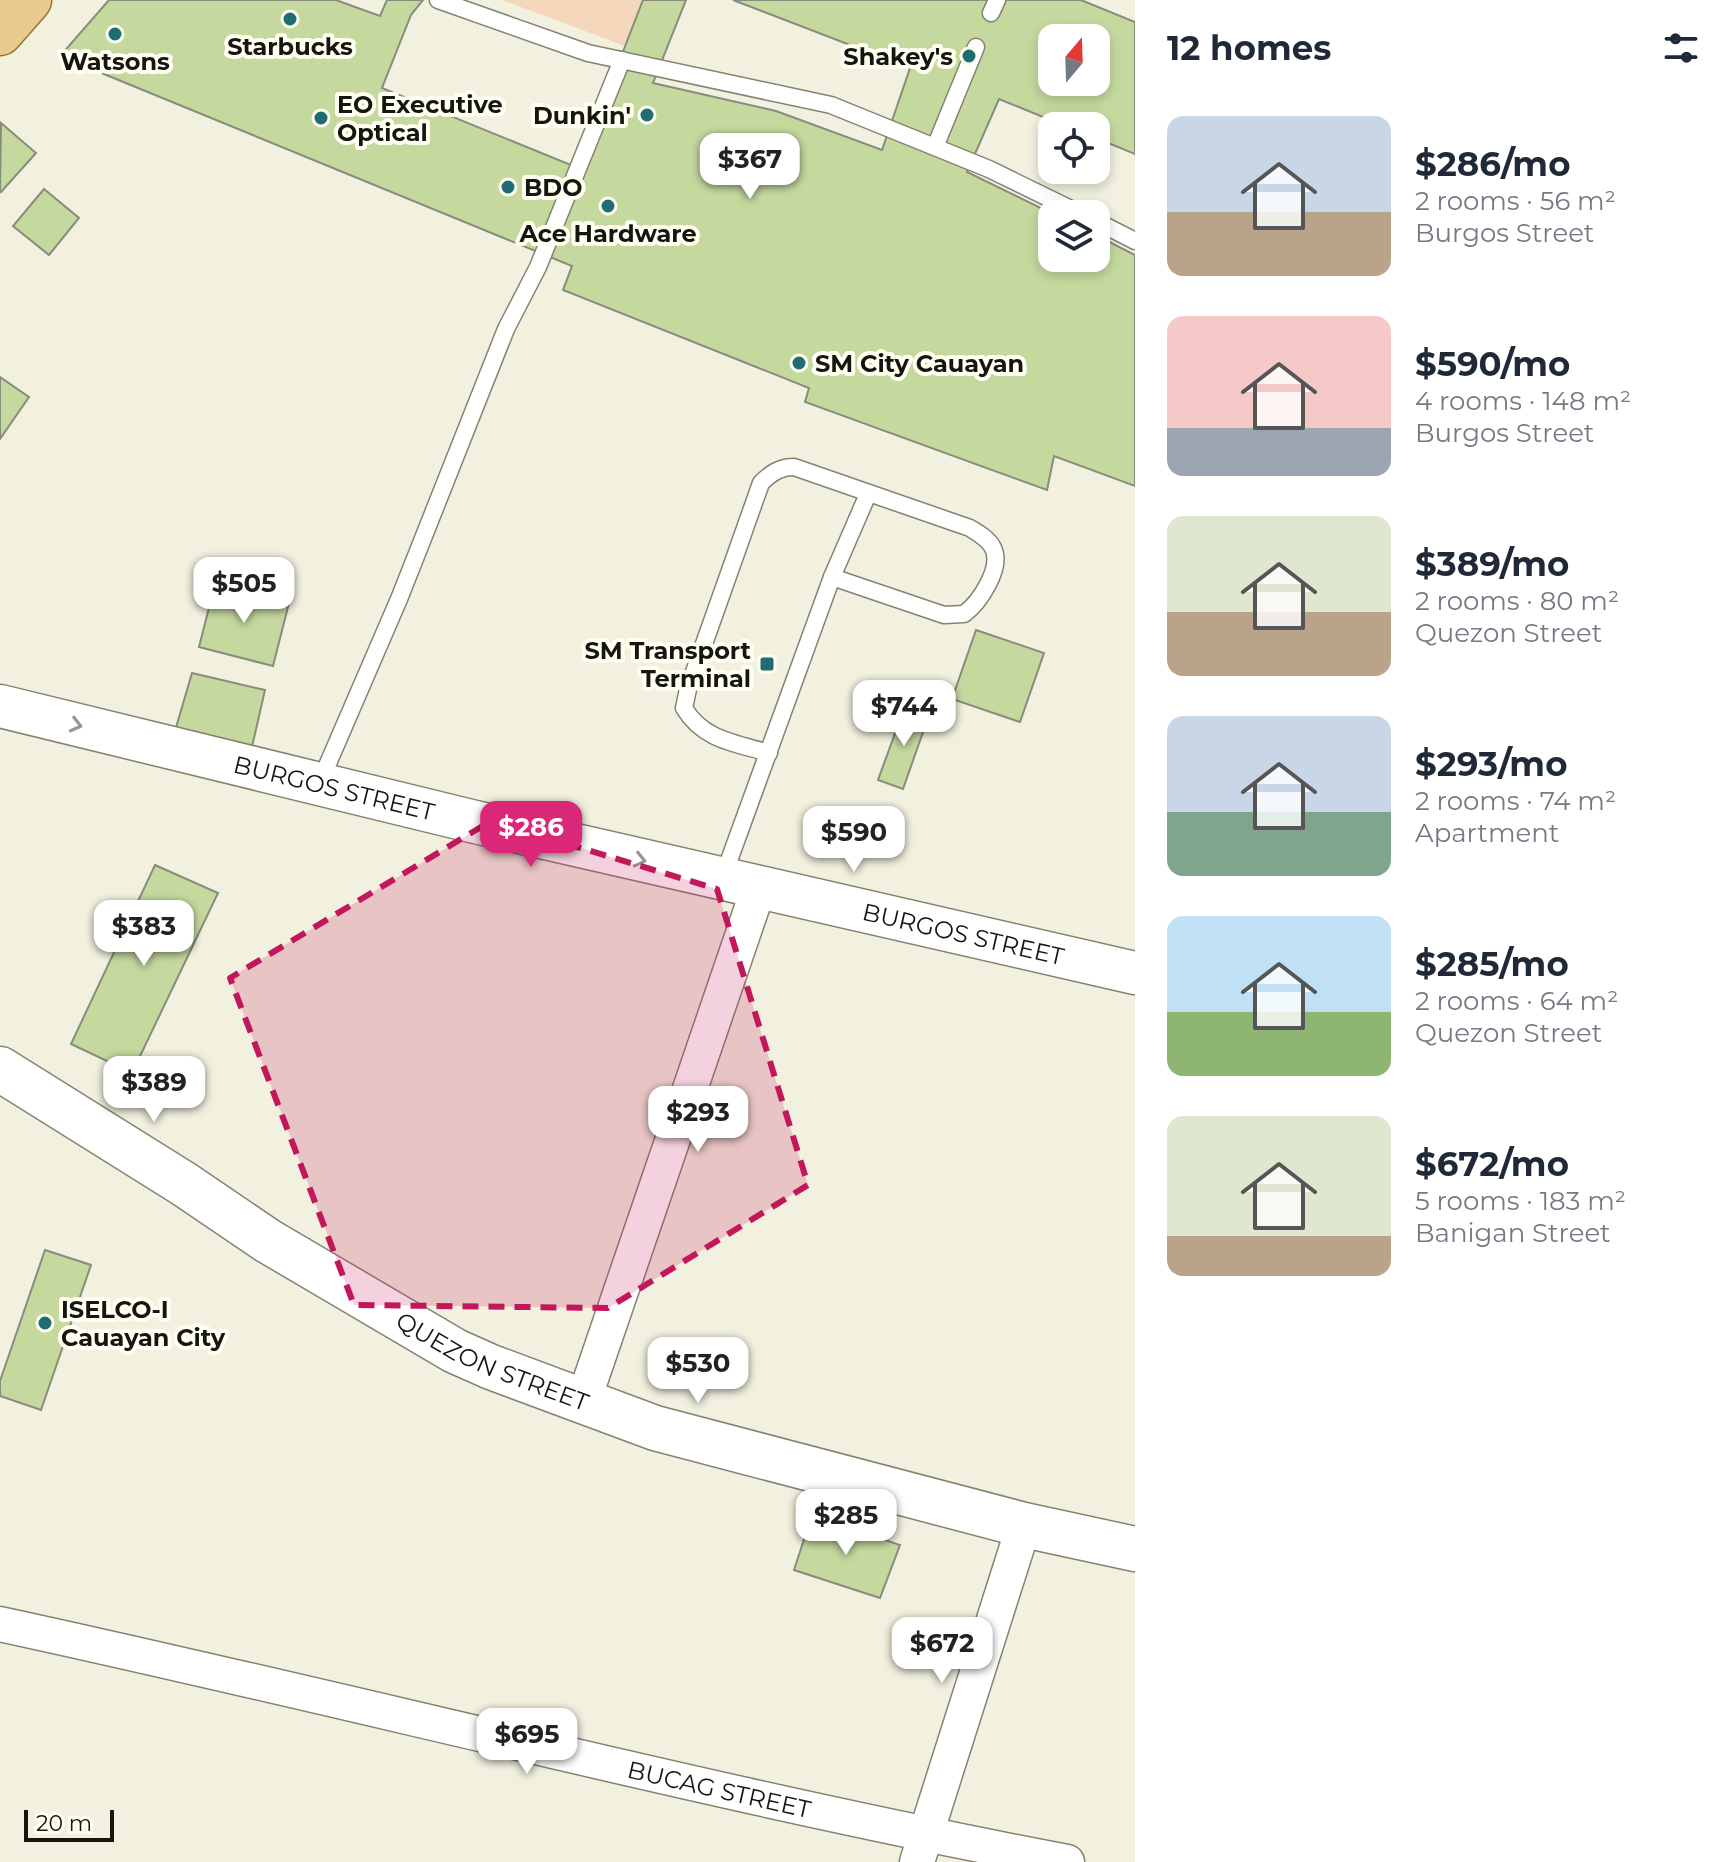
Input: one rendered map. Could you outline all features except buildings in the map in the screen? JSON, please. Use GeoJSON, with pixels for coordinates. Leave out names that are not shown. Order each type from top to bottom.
{"type":"FeatureCollection","features":[{"type":"Feature","properties":{"kind":"main road"},"geometry":{"type":"LineString","coordinates":[[0,33],[29,0]]}},
{"type":"Feature","properties":{"kind":"main road","name":"QUEZON STREET"},"geometry":{"type":"LineString","coordinates":[[0,1069],[161,1169],[268,1241],[455,1351],[583,1402],[670,1432],[1024,1525],[1135,1549]]}},
{"type":"Feature","properties":{"kind":"street","name":"BURGOS STREET"},"geometry":{"type":"LineString","coordinates":[[0,706],[740,883],[1135,973]]}},
{"type":"Feature","properties":{"kind":"street"},"geometry":{"type":"LineString","coordinates":[[583,1402],[740,883]]}},
{"type":"Feature","properties":{"kind":"street"},"geometry":{"type":"LineString","coordinates":[[921,1848],[1024,1525]]}},
{"type":"Feature","properties":{"kind":"street","name":"BUCAG STREET"},"geometry":{"type":"LineString","coordinates":[[0,1624],[921,1848],[1067,1862]]}},
{"type":"Feature","properties":{"kind":"lane"},"geometry":{"type":"LineString","coordinates":[[438,0],[588,53],[831,105],[935,147],[1050,200]]}},
{"type":"Feature","properties":{"kind":"lane"},"geometry":{"type":"LineString","coordinates":[[935,147],[976,47]]}},
{"type":"Feature","properties":{"kind":"lane"},"geometry":{"type":"LineString","coordinates":[[320,782],[399,599],[506,329],[538,267],[622,60]]}},
{"type":"Feature","properties":{"kind":"lane"},"geometry":{"type":"LineString","coordinates":[[1110,228],[1135,241]]}},
{"type":"Feature","properties":{"kind":"lane"},"geometry":{"type":"LineString","coordinates":[[769,753],[709,736],[692,722],[684,708],[761,483],[778,470],[794,467],[970,528],[985,539],[996,557],[984,591],[964,614],[944,615],[832,577]]}},
{"type":"Feature","properties":{"kind":"lane"},"geometry":{"type":"LineString","coordinates":[[740,883],[769,753],[832,577],[868,494]]}},
{"type":"Feature","properties":{"kind":"highlighted area"},"geometry":{"type":"Polygon","coordinates":[[[491,821],[717,889],[808,1185],[608,1308],[354,1305],[230,978],[491,821]]]}},
{"type":"Feature","properties":{"kind":"shaded area"},"geometry":{"type":"Polygon","coordinates":[[[502,0],[643,0],[625,46],[502,0]]]}},
{"type":"Feature","properties":{"kind":"place","name":"Starbucks"},"geometry":{"type":"Point","coordinates":[290,19]}},
{"type":"Feature","properties":{"kind":"place","name":"Watsons"},"geometry":{"type":"Point","coordinates":[115,34]}},
{"type":"Feature","properties":{"kind":"place","name":"Shakey's"},"geometry":{"type":"Point","coordinates":[969,56]}},
{"type":"Feature","properties":{"kind":"place","name":"Dunkin'"},"geometry":{"type":"Point","coordinates":[647,115]}},
{"type":"Feature","properties":{"kind":"place","name":"EO Executive Optical"},"geometry":{"type":"Point","coordinates":[321,118]}},
{"type":"Feature","properties":{"kind":"place","name":"BDO"},"geometry":{"type":"Point","coordinates":[508,187]}},
{"type":"Feature","properties":{"kind":"place","name":"Ace Hardware"},"geometry":{"type":"Point","coordinates":[608,206]}},
{"type":"Feature","properties":{"kind":"place","name":"SM City Cauayan"},"geometry":{"type":"Point","coordinates":[799,363]}},
{"type":"Feature","properties":{"kind":"place","name":"SM Transport Terminal"},"geometry":{"type":"Point","coordinates":[767,664]}},
{"type":"Feature","properties":{"kind":"place","name":"ISELCO-I Cauayan City"},"geometry":{"type":"Point","coordinates":[45,1323]}}]}
